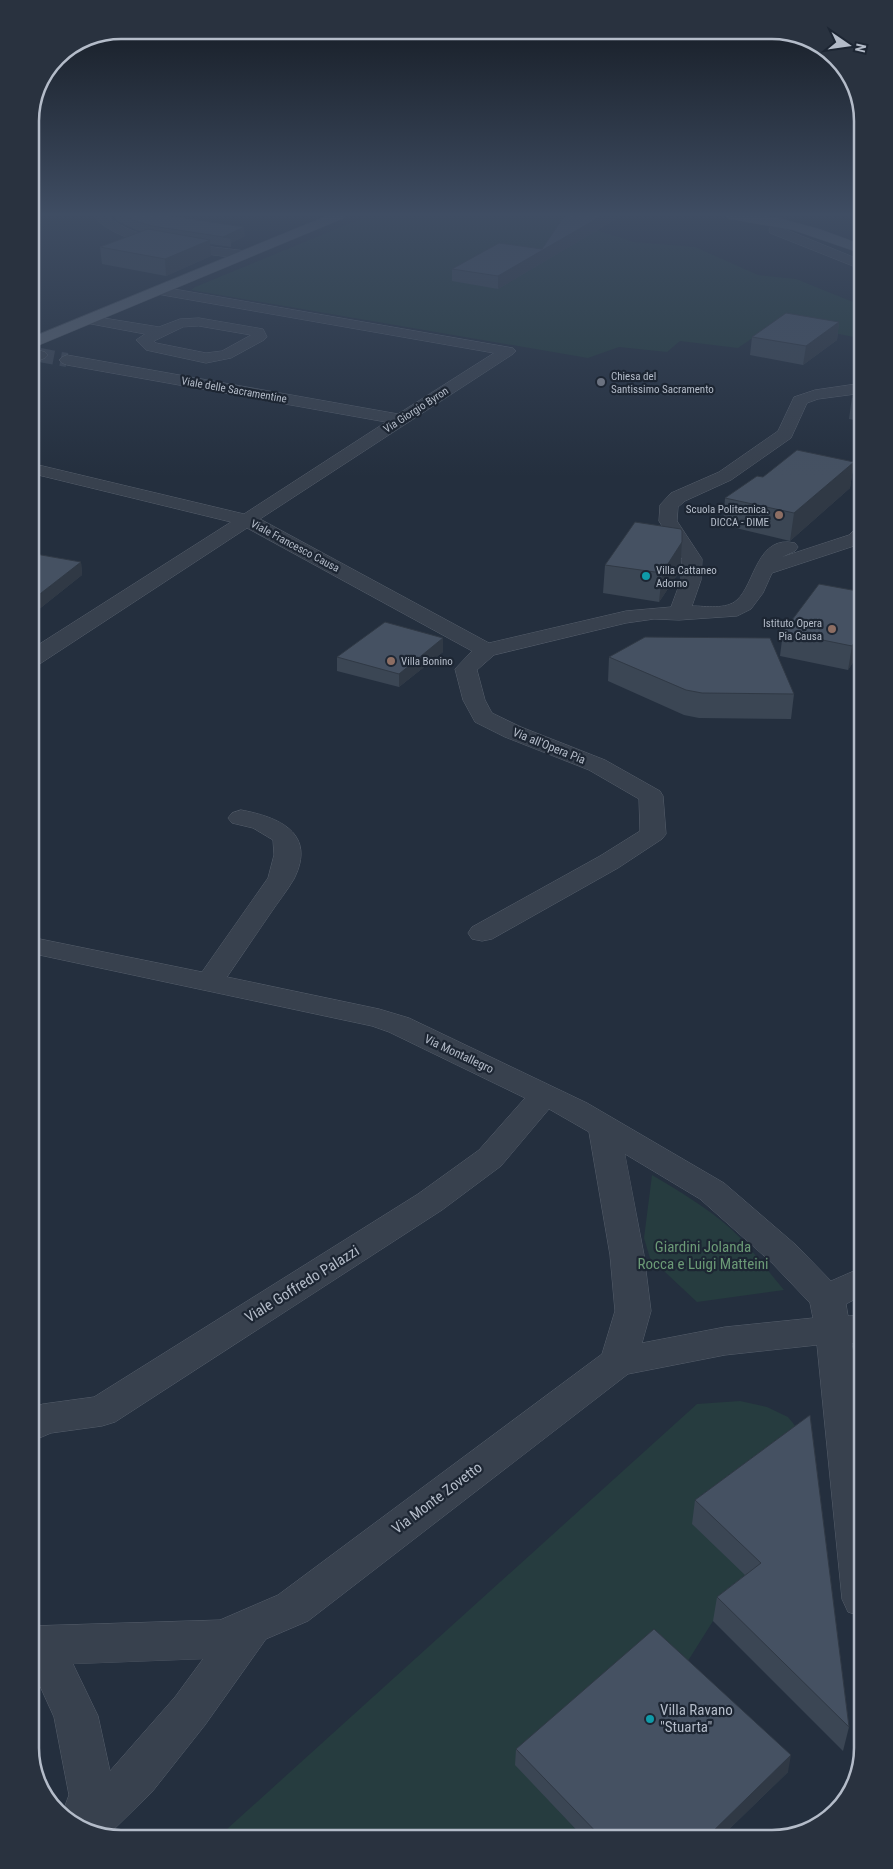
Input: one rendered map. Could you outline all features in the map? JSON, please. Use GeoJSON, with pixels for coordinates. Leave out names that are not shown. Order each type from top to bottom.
{"type":"FeatureCollection","features":[{"type":"Feature","properties":{"kind":"main road"},"geometry":{"type":"LineString","coordinates":[[39,348],[91,320],[133,302]]}},
{"type":"Feature","properties":{"kind":"street","name":"Via Giorgio Byron"},"geometry":{"type":"LineString","coordinates":[[39,654],[508,351],[231,302]]}},
{"type":"Feature","properties":{"kind":"street"},"geometry":{"type":"LineString","coordinates":[[91,320],[161,332],[180,323],[199,322],[258,332],[259,337],[226,355],[206,358],[151,347],[144,340],[161,332]]}},
{"type":"Feature","properties":{"kind":"street","name":"Viale delle Sacramentine"},"geometry":{"type":"LineString","coordinates":[[67,360],[401,420]]}},
{"type":"Feature","properties":{"kind":"street"},"geometry":{"type":"LineString","coordinates":[[679,614],[691,580],[692,559],[668,522],[669,505],[678,497],[725,476],[785,434],[800,400],[815,395],[854,389]]}},
{"type":"Feature","properties":{"kind":"street","name":"Viale Francesco Causa"},"geometry":{"type":"LineString","coordinates":[[39,470],[246,520],[486,650]]}},
{"type":"Feature","properties":{"kind":"street"},"geometry":{"type":"LineString","coordinates":[[763,570],[854,540]]}},
{"type":"Feature","properties":{"kind":"street"},"geometry":{"type":"LineString","coordinates":[[486,650],[626,617],[654,613],[730,612],[744,605],[753,593],[763,570],[776,552],[788,547]]}},
{"type":"Feature","properties":{"kind":"street","name":"Via all'Opera Pia"},"geometry":{"type":"LineString","coordinates":[[482,933],[609,862],[653,834],[651,796],[597,766],[513,732],[482,717],[474,700],[466,669],[486,650]]}},
{"type":"Feature","properties":{"kind":"street"},"geometry":{"type":"LineString","coordinates":[[209,983],[281,878],[286,862],[288,845],[280,832],[267,824],[241,818]]}},
{"type":"Feature","properties":{"kind":"street","name":"Via Montallegro"},"geometry":{"type":"LineString","coordinates":[[39,947],[379,1018],[399,1025],[545,1094],[604,1126],[712,1191],[784,1254],[841,1319]]}},
{"type":"Feature","properties":{"kind":"street","name":"Viale Goffredo Palazzi"},"geometry":{"type":"LineString","coordinates":[[39,1422],[44,1419],[102,1410],[430,1202],[490,1158],[545,1094]]}},
{"type":"Feature","properties":{"kind":"street"},"geometry":{"type":"LineString","coordinates":[[604,1126],[627,1255],[633,1311],[618,1362]]}},
{"type":"Feature","properties":{"kind":"street"},"geometry":{"type":"LineString","coordinates":[[854,1296],[841,1319],[854,1484]]}},
{"type":"Feature","properties":{"kind":"street","name":"Via Monte Zovetto"},"geometry":{"type":"LineString","coordinates":[[39,1646],[222,1639],[292,1608],[618,1362],[841,1319]]}},
{"type":"Feature","properties":{"kind":"street","name":"Via Monte Zovetto"},"geometry":{"type":"LineString","coordinates":[[86,1823],[136,1777],[190,1712],[252,1626]]}},
{"type":"Feature","properties":{"kind":"street","name":"Via Monte Zovetto"},"geometry":{"type":"LineString","coordinates":[[39,1651],[76,1716],[92,1795],[83,1821]]}},
{"type":"Feature","properties":{"kind":"green space"},"geometry":{"type":"Polygon","coordinates":[[[262,302],[854,302],[854,337],[777,321],[738,348],[680,341],[667,352],[619,347],[588,358],[262,302]]]}},
{"type":"Feature","properties":{"kind":"green space","name":"Giardini Jolanda Rocca e Luigi Matteini"},"geometry":{"type":"Polygon","coordinates":[[[652,1175],[721,1220],[751,1250],[784,1290],[697,1302],[650,1258],[644,1238],[652,1175]]]}},
{"type":"Feature","properties":{"kind":"green space"},"geometry":{"type":"Polygon","coordinates":[[[740,1401],[767,1407],[788,1417],[806,1439],[781,1528],[713,1621],[681,1672],[516,1765],[577,1830],[226,1830],[697,1404],[740,1401]]]}},
{"type":"Feature","properties":{"kind":"building"},"geometry":{"type":"Polygon","coordinates":[[[786,313],[839,322],[806,346],[752,337],[786,313]]]}},
{"type":"Feature","properties":{"kind":"building"},"geometry":{"type":"Polygon","coordinates":[[[797,450],[854,462],[794,513],[725,498],[757,476],[763,477],[797,450]]]}},
{"type":"Feature","properties":{"kind":"building"},"geometry":{"type":"Polygon","coordinates":[[[635,522],[681,529],[682,542],[662,573],[605,565],[635,522]]]}},
{"type":"Feature","properties":{"kind":"building"},"geometry":{"type":"Polygon","coordinates":[[[39,555],[81,562],[39,595],[39,555]]]}},
{"type":"Feature","properties":{"kind":"building"},"geometry":{"type":"Polygon","coordinates":[[[819,584],[854,590],[854,643],[852,646],[783,632],[819,584]]]}},
{"type":"Feature","properties":{"kind":"building"},"geometry":{"type":"Polygon","coordinates":[[[385,622],[443,638],[399,674],[337,657],[385,622]]]}},
{"type":"Feature","properties":{"kind":"building"},"geometry":{"type":"Polygon","coordinates":[[[645,637],[770,638],[794,694],[702,693],[686,690],[609,657],[645,637]]]}},
{"type":"Feature","properties":{"kind":"building"},"geometry":{"type":"Polygon","coordinates":[[[810,1415],[849,1727],[717,1597],[761,1563],[695,1500],[810,1415]]]}},
{"type":"Feature","properties":{"kind":"building","name":"Villa Ravano \"Stuarta\""},"geometry":{"type":"Polygon","coordinates":[[[654,1629],[791,1755],[714,1830],[594,1830],[516,1749],[654,1629]]]}},
{"type":"Feature","properties":{"kind":"tunnel"},"geometry":{"type":"LineString","coordinates":[[40,355],[67,360]]}},
{"type":"Feature","properties":{"kind":"place","name":"Chiesa del Santissimo Sacramento"},"geometry":{"type":"Point","coordinates":[601,382]}},
{"type":"Feature","properties":{"kind":"place","name":"Scuola Politecnica. DICCA - DIME"},"geometry":{"type":"Point","coordinates":[779,515]}},
{"type":"Feature","properties":{"kind":"place","name":"Villa Cattaneo Adorno"},"geometry":{"type":"Point","coordinates":[646,576]}},
{"type":"Feature","properties":{"kind":"place","name":"Istituto Opera Pia Causa"},"geometry":{"type":"Point","coordinates":[832,629]}},
{"type":"Feature","properties":{"kind":"place","name":"Villa Bonino"},"geometry":{"type":"Point","coordinates":[391,661]}},
{"type":"Feature","properties":{"kind":"place","name":"Villa Ravano \"Stuarta\""},"geometry":{"type":"Point","coordinates":[650,1719]}}]}
